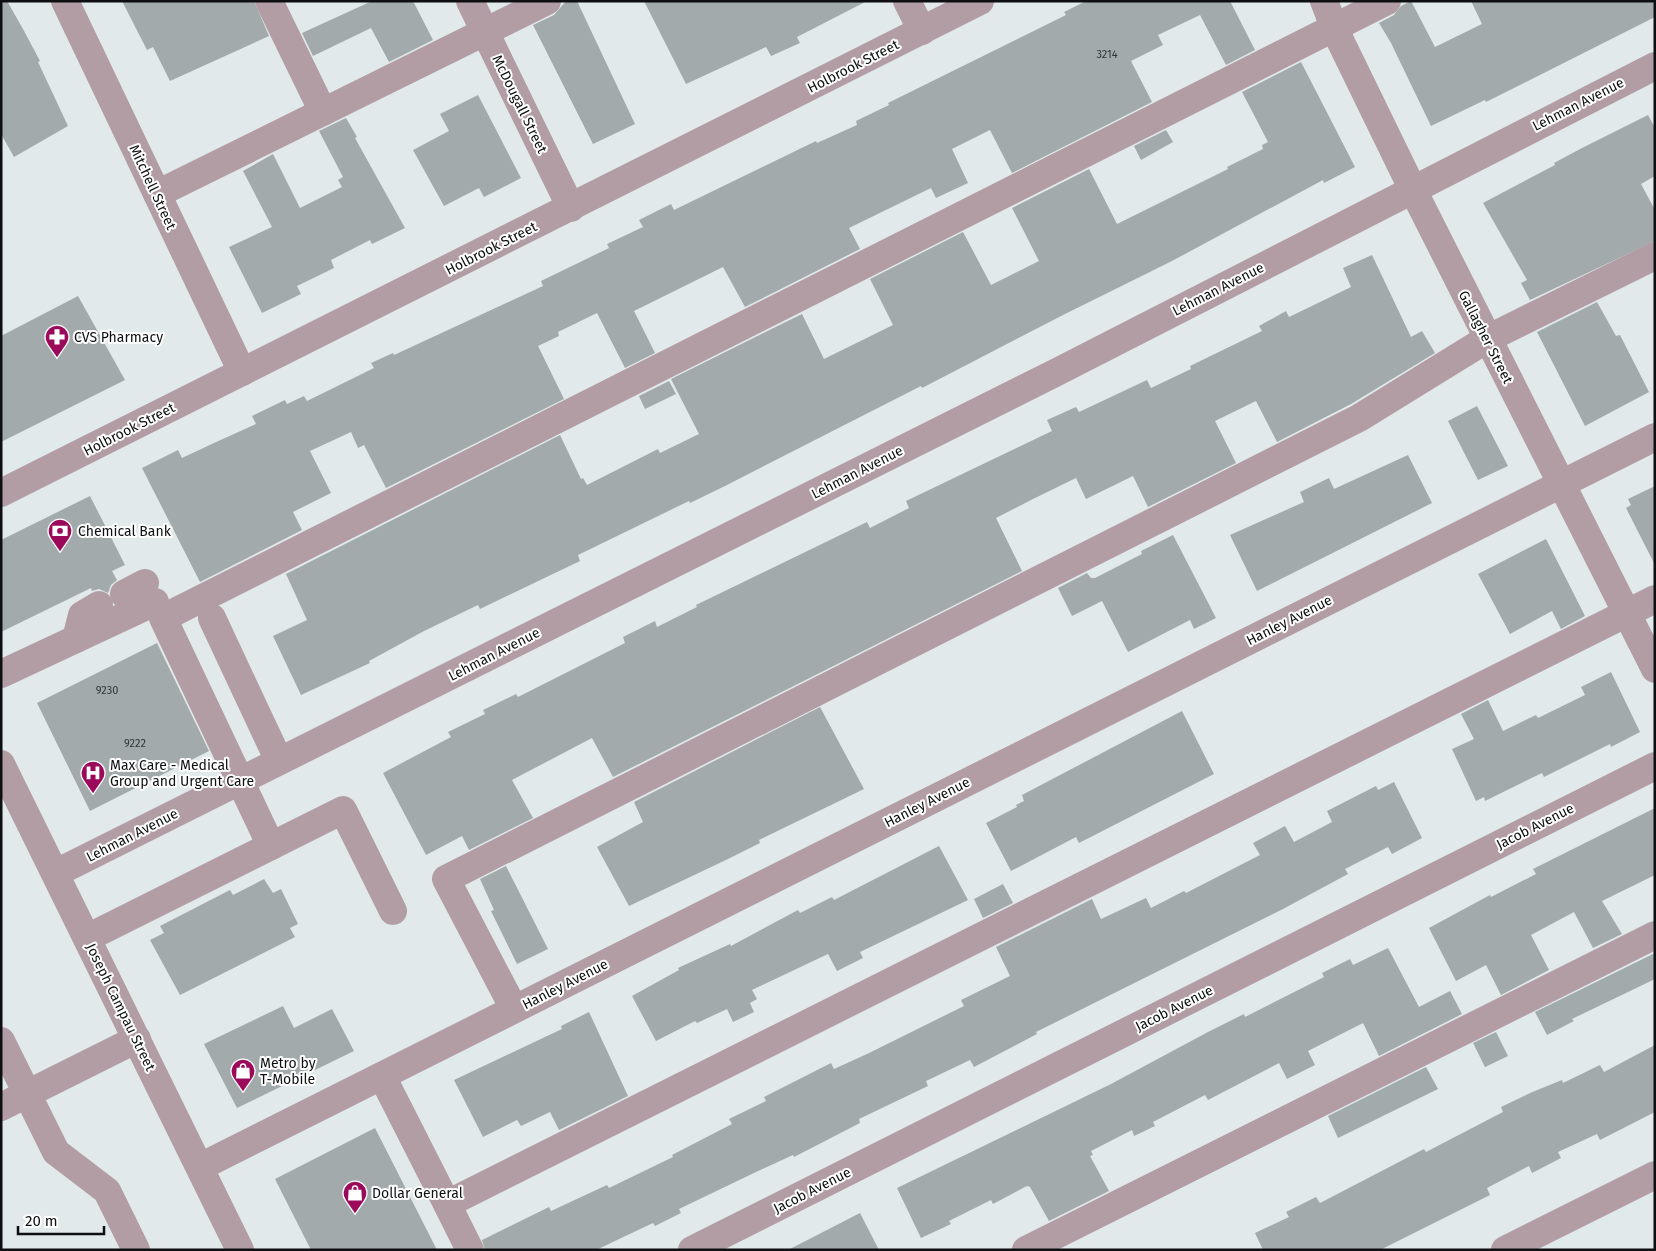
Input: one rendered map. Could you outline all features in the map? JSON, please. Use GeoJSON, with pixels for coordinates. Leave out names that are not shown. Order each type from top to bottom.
{"type":"FeatureCollection","features":[{"type":"Feature","properties":{"kind":"street","name":"Mitchell Street"},"geometry":{"type":"LineString","coordinates":[[65,1],[242,372]]}},
{"type":"Feature","properties":{"kind":"street"},"geometry":{"type":"LineString","coordinates":[[269,1],[323,112]]}},
{"type":"Feature","properties":{"kind":"street","name":"McDougall Street"},"geometry":{"type":"LineString","coordinates":[[470,1],[571,208]]}},
{"type":"Feature","properties":{"kind":"street"},"geometry":{"type":"LineString","coordinates":[[157,194],[547,1]]}},
{"type":"Feature","properties":{"kind":"street"},"geometry":{"type":"LineString","coordinates":[[908,1],[922,31]]}},
{"type":"Feature","properties":{"kind":"street","name":"Holbrook Street"},"geometry":{"type":"LineString","coordinates":[[1,493],[980,1]]}},
{"type":"Feature","properties":{"kind":"street","name":"Gallagher Street"},"geometry":{"type":"LineString","coordinates":[[1324,1],[1334,27],[1487,340],[1655,669]]}},
{"type":"Feature","properties":{"kind":"street"},"geometry":{"type":"LineString","coordinates":[[271,846],[242,780],[163,618],[1387,1]]}},
{"type":"Feature","properties":{"kind":"street","name":"Lehman Avenue"},"geometry":{"type":"LineString","coordinates":[[56,873],[1046,378],[1412,188],[1655,66]]}},
{"type":"Feature","properties":{"kind":"street"},"geometry":{"type":"LineString","coordinates":[[514,1010],[446,880],[1359,418],[1487,340],[1655,256]]}},
{"type":"Feature","properties":{"kind":"street","name":"Hanley Avenue"},"geometry":{"type":"LineString","coordinates":[[200,1167],[1655,437]]}},
{"type":"Feature","properties":{"kind":"street"},"geometry":{"type":"LineString","coordinates":[[1,674],[76,639],[141,593]]}},
{"type":"Feature","properties":{"kind":"street"},"geometry":{"type":"LineString","coordinates":[[447,1204],[1655,599]]}},
{"type":"Feature","properties":{"kind":"street"},"geometry":{"type":"LineString","coordinates":[[76,639],[82,615],[99,605]]}},
{"type":"Feature","properties":{"kind":"street"},"geometry":{"type":"LineString","coordinates":[[212,618],[279,761]]}},
{"type":"Feature","properties":{"kind":"street","name":"Joseph Campau Street"},"geometry":{"type":"LineString","coordinates":[[1,764],[240,1250]]}},
{"type":"Feature","properties":{"kind":"street","name":"Jacob Avenue"},"geometry":{"type":"LineString","coordinates":[[692,1250],[1655,766]]}},
{"type":"Feature","properties":{"kind":"street"},"geometry":{"type":"LineString","coordinates":[[87,938],[342,810],[393,911]]}},
{"type":"Feature","properties":{"kind":"street"},"geometry":{"type":"LineString","coordinates":[[1026,1250],[1655,935]]}},
{"type":"Feature","properties":{"kind":"street"},"geometry":{"type":"LineString","coordinates":[[1,1107],[137,1039]]}},
{"type":"Feature","properties":{"kind":"street"},"geometry":{"type":"LineString","coordinates":[[1,1041],[56,1152],[107,1191],[136,1250]]}},
{"type":"Feature","properties":{"kind":"street"},"geometry":{"type":"LineString","coordinates":[[382,1076],[470,1250]]}},
{"type":"Feature","properties":{"kind":"street"},"geometry":{"type":"LineString","coordinates":[[1505,1250],[1655,1175]]}},
{"type":"Feature","properties":{"kind":"building"},"geometry":{"type":"Polygon","coordinates":[[[1,1],[7,1],[23,29],[40,61],[38,62],[68,126],[14,157],[1,134],[1,1]]]}},
{"type":"Feature","properties":{"kind":"building"},"geometry":{"type":"Polygon","coordinates":[[[122,1],[254,1],[269,36],[170,81],[153,47],[147,50],[122,1]]]}},
{"type":"Feature","properties":{"kind":"building"},"geometry":{"type":"Polygon","coordinates":[[[372,1],[413,1],[433,40],[389,62],[371,28],[313,56],[302,33],[372,1]]]}},
{"type":"Feature","properties":{"kind":"building"},"geometry":{"type":"Polygon","coordinates":[[[566,1],[577,1],[635,124],[593,144],[533,25],[554,15],[566,1]]]}},
{"type":"Feature","properties":{"kind":"building"},"geometry":{"type":"Polygon","coordinates":[[[644,1],[867,1],[797,37],[800,43],[771,56],[766,47],[686,84],[644,1]]]}},
{"type":"Feature","properties":{"kind":"building"},"geometry":{"type":"Polygon","coordinates":[[[1086,1],[1230,1],[1255,50],[1226,65],[1200,15],[1158,35],[1163,45],[1131,61],[1152,102],[1012,173],[990,130],[952,149],[968,183],[936,198],[931,188],[849,228],[860,249],[745,307],[723,267],[634,311],[655,353],[625,368],[597,313],[558,332],[559,336],[538,346],[564,399],[386,488],[364,445],[358,448],[351,432],[310,451],[331,493],[293,512],[302,530],[200,582],[142,468],[178,450],[182,458],[256,424],[252,416],[285,400],[287,404],[304,396],[307,401],[374,368],[371,363],[393,353],[394,355],[543,286],[541,281],[609,248],[607,244],[643,227],[639,220],[671,204],[674,210],[816,141],[817,143],[857,125],[856,121],[889,105],[888,103],[1066,15],[1064,12],[1086,1]]]}},
{"type":"Feature","properties":{"kind":"building"},"geometry":{"type":"Polygon","coordinates":[[[1411,1],[1435,47],[1482,24],[1471,1],[1655,1],[1655,17],[1486,102],[1485,100],[1431,126],[1391,43],[1379,23],[1394,15],[1401,6],[1411,1]]]}},
{"type":"Feature","properties":{"kind":"building"},"geometry":{"type":"Polygon","coordinates":[[[1301,62],[1355,167],[1324,183],[1323,180],[1172,261],[922,388],[921,386],[725,486],[690,503],[689,501],[578,555],[580,561],[480,609],[478,605],[424,631],[369,661],[370,663],[301,695],[273,636],[307,620],[286,574],[560,435],[581,479],[583,478],[587,485],[658,449],[660,453],[699,434],[671,379],[802,314],[824,359],[893,325],[870,279],[963,232],[991,285],[1039,261],[1012,208],[1089,169],[1117,224],[1228,169],[1227,167],[1263,149],[1262,145],[1268,142],[1242,92],[1301,62]]]}},
{"type":"Feature","properties":{"kind":"building"},"geometry":{"type":"Polygon","coordinates":[[[478,95],[521,178],[484,197],[479,188],[444,206],[413,150],[449,131],[440,114],[478,95]]]}},
{"type":"Feature","properties":{"kind":"building"},"geometry":{"type":"Polygon","coordinates":[[[1648,115],[1655,128],[1655,176],[1641,184],[1655,210],[1655,241],[1530,300],[1521,283],[1527,280],[1483,203],[1555,165],[1554,163],[1582,148],[1648,115]]]}},
{"type":"Feature","properties":{"kind":"building"},"geometry":{"type":"Polygon","coordinates":[[[346,118],[357,137],[355,138],[405,228],[372,244],[370,240],[331,260],[334,268],[297,286],[301,294],[262,313],[229,247],[272,227],[243,171],[273,154],[300,208],[342,187],[338,180],[343,177],[319,131],[346,118]]]}},
{"type":"Feature","properties":{"kind":"building"},"geometry":{"type":"Polygon","coordinates":[[[1166,130],[1173,142],[1141,160],[1134,146],[1166,130]]]}},
{"type":"Feature","properties":{"kind":"building"},"geometry":{"type":"Polygon","coordinates":[[[1372,255],[1411,337],[1422,331],[1435,353],[1351,404],[1277,442],[1256,401],[1215,421],[1236,463],[1148,507],[1133,476],[1086,499],[1076,478],[1033,499],[996,518],[1022,571],[613,777],[592,738],[512,780],[533,818],[469,850],[462,836],[426,855],[383,773],[451,737],[448,732],[485,714],[483,710],[516,694],[518,697],[625,643],[623,637],[655,621],[657,627],[697,607],[696,605],[867,522],[870,528],[909,508],[906,501],[1052,431],[1047,420],[1076,407],[1079,412],[1147,380],[1151,388],[1191,369],[1190,366],[1262,331],[1259,326],[1286,311],[1289,317],[1351,287],[1343,268],[1372,255]]]}},
{"type":"Feature","properties":{"kind":"building","name":"CVS Pharmacy"},"geometry":{"type":"Polygon","coordinates":[[[78,296],[125,380],[1,442],[1,336],[78,296]]]}},
{"type":"Feature","properties":{"kind":"building"},"geometry":{"type":"Polygon","coordinates":[[[1597,302],[1616,336],[1620,335],[1649,392],[1585,426],[1537,332],[1597,302]]]}},
{"type":"Feature","properties":{"kind":"building"},"geometry":{"type":"Polygon","coordinates":[[[669,381],[676,394],[645,409],[639,396],[669,381]]]}},
{"type":"Feature","properties":{"kind":"building"},"geometry":{"type":"Polygon","coordinates":[[[1477,406],[1508,466],[1478,480],[1448,421],[1477,406]]]}},
{"type":"Feature","properties":{"kind":"building"},"geometry":{"type":"Polygon","coordinates":[[[1408,455],[1432,503],[1257,591],[1230,535],[1304,502],[1300,492],[1329,478],[1334,489],[1408,455]]]}},
{"type":"Feature","properties":{"kind":"building"},"geometry":{"type":"Polygon","coordinates":[[[1655,486],[1655,565],[1626,508],[1631,505],[1628,499],[1655,486]]]}},
{"type":"Feature","properties":{"kind":"building","name":"Chemical Bank"},"geometry":{"type":"Polygon","coordinates":[[[90,496],[125,565],[112,571],[117,580],[111,585],[108,593],[99,589],[92,591],[91,588],[1,632],[1,540],[90,496]]]}},
{"type":"Feature","properties":{"kind":"building"},"geometry":{"type":"Polygon","coordinates":[[[1173,535],[1216,618],[1194,629],[1190,620],[1128,652],[1102,601],[1072,616],[1058,588],[1087,573],[1091,578],[1095,578],[1142,554],[1141,551],[1173,535]]]}},
{"type":"Feature","properties":{"kind":"building"},"geometry":{"type":"Polygon","coordinates":[[[1546,539],[1585,616],[1561,629],[1552,611],[1510,634],[1478,574],[1546,539]]]}},
{"type":"Feature","properties":{"kind":"building"},"geometry":{"type":"Polygon","coordinates":[[[157,643],[209,751],[90,811],[37,703],[157,643]]]}},
{"type":"Feature","properties":{"kind":"building"},"geometry":{"type":"Polygon","coordinates":[[[1611,672],[1640,732],[1611,747],[1610,744],[1544,777],[1542,773],[1485,801],[1484,797],[1476,801],[1452,749],[1474,739],[1461,714],[1488,700],[1503,731],[1536,715],[1538,718],[1585,695],[1581,687],[1611,672]]]}},
{"type":"Feature","properties":{"kind":"building"},"geometry":{"type":"Polygon","coordinates":[[[820,707],[864,789],[759,840],[760,843],[728,859],[629,906],[597,847],[643,822],[634,802],[820,707]]]}},
{"type":"Feature","properties":{"kind":"building"},"geometry":{"type":"Polygon","coordinates":[[[1182,711],[1214,774],[1079,843],[1076,837],[1011,871],[986,823],[1017,807],[1016,805],[1024,801],[1022,795],[1182,711]]]}},
{"type":"Feature","properties":{"kind":"building"},"geometry":{"type":"Polygon","coordinates":[[[1394,782],[1422,838],[1392,854],[1388,847],[1345,869],[1348,874],[1283,909],[1036,1032],[1037,1034],[974,1067],[970,1060],[926,1081],[928,1086],[859,1119],[860,1123],[794,1157],[793,1155],[679,1209],[681,1213],[655,1226],[653,1223],[596,1250],[485,1250],[482,1240],[549,1207],[551,1211],[607,1185],[609,1188],[673,1157],[672,1155],[732,1124],[729,1119],[766,1101],[764,1097],[831,1063],[834,1069],[867,1054],[964,1006],[961,1000],[1010,976],[996,947],[1092,899],[1101,919],[1146,898],[1151,908],[1184,891],[1186,893],[1260,855],[1253,843],[1285,826],[1294,842],[1332,822],[1327,811],[1376,786],[1378,790],[1394,782]]]}},
{"type":"Feature","properties":{"kind":"building"},"geometry":{"type":"Polygon","coordinates":[[[1655,808],[1655,875],[1602,901],[1622,934],[1593,948],[1574,912],[1531,935],[1549,970],[1501,995],[1486,965],[1456,981],[1429,928],[1490,895],[1491,897],[1536,874],[1533,869],[1655,808]]]}},
{"type":"Feature","properties":{"kind":"building"},"geometry":{"type":"Polygon","coordinates":[[[939,846],[968,900],[860,952],[863,958],[837,971],[828,954],[752,990],[757,999],[750,1003],[754,1012],[733,1022],[727,1009],[697,1023],[695,1021],[656,1041],[632,996],[679,970],[678,968],[730,944],[731,946],[798,910],[800,913],[832,897],[834,900],[939,846]]]}},
{"type":"Feature","properties":{"kind":"building"},"geometry":{"type":"Polygon","coordinates":[[[506,866],[548,949],[517,964],[491,911],[494,910],[480,879],[506,866]]]}},
{"type":"Feature","properties":{"kind":"building"},"geometry":{"type":"Polygon","coordinates":[[[264,879],[273,893],[281,889],[298,924],[290,928],[295,937],[180,995],[150,940],[164,933],[160,926],[230,890],[233,895],[264,879]]]}},
{"type":"Feature","properties":{"kind":"building"},"geometry":{"type":"Polygon","coordinates":[[[1003,884],[1013,903],[983,918],[974,899],[1003,884]]]}},
{"type":"Feature","properties":{"kind":"building"},"geometry":{"type":"Polygon","coordinates":[[[1388,948],[1419,1007],[1450,991],[1462,1014],[1379,1056],[1363,1023],[1308,1051],[1315,1065],[1287,1079],[1279,1063],[1208,1100],[1205,1095],[1153,1122],[1155,1126],[1134,1136],[1132,1130],[1091,1151],[1093,1155],[1090,1156],[1109,1191],[1049,1221],[1030,1187],[1027,1186],[993,1204],[991,1200],[949,1221],[951,1224],[921,1238],[897,1188],[1111,1084],[1244,1014],[1245,1017],[1324,977],[1322,973],[1350,959],[1353,965],[1388,948]]]}},
{"type":"Feature","properties":{"kind":"building"},"geometry":{"type":"Polygon","coordinates":[[[1655,953],[1655,979],[1572,1019],[1574,1021],[1547,1035],[1535,1012],[1655,953]]]}},
{"type":"Feature","properties":{"kind":"building"},"geometry":{"type":"Polygon","coordinates":[[[283,1006],[294,1028],[332,1009],[354,1051],[237,1108],[204,1044],[283,1006]]]}},
{"type":"Feature","properties":{"kind":"building"},"geometry":{"type":"Polygon","coordinates":[[[589,1012],[628,1096],[559,1130],[550,1112],[521,1126],[517,1120],[483,1137],[454,1080],[562,1029],[561,1026],[589,1012]]]}},
{"type":"Feature","properties":{"kind":"building"},"geometry":{"type":"Polygon","coordinates":[[[1496,1032],[1508,1056],[1485,1067],[1473,1043],[1496,1032]]]}},
{"type":"Feature","properties":{"kind":"building"},"geometry":{"type":"Polygon","coordinates":[[[1655,1045],[1655,1112],[1600,1140],[1597,1134],[1558,1152],[1561,1158],[1532,1173],[1529,1166],[1487,1188],[1490,1195],[1380,1250],[1263,1250],[1255,1233],[1289,1217],[1286,1212],[1316,1197],[1320,1203],[1424,1149],[1426,1152],[1503,1112],[1501,1107],[1530,1093],[1562,1080],[1563,1083],[1600,1065],[1604,1072],[1655,1045]]]}},
{"type":"Feature","properties":{"kind":"building"},"geometry":{"type":"Polygon","coordinates":[[[1426,1067],[1438,1089],[1338,1138],[1328,1116],[1426,1067]]]}},
{"type":"Feature","properties":{"kind":"building","name":"Dollar General"},"geometry":{"type":"Polygon","coordinates":[[[375,1128],[437,1250],[311,1250],[275,1179],[375,1128]]]}},
{"type":"Feature","properties":{"kind":"building"},"geometry":{"type":"Polygon","coordinates":[[[860,1213],[879,1250],[788,1250],[860,1213]]]}},
{"type":"Feature","properties":{"kind":"place","name":"CVS Pharmacy"},"geometry":{"type":"Point","coordinates":[57,358]}},
{"type":"Feature","properties":{"kind":"place","name":"Chemical Bank"},"geometry":{"type":"Point","coordinates":[60,552]}},
{"type":"Feature","properties":{"kind":"place","name":"Max Care - Medical Group and Urgent Care"},"geometry":{"type":"Point","coordinates":[93,794]}},
{"type":"Feature","properties":{"kind":"place","name":"Metro by T-Mobile"},"geometry":{"type":"Point","coordinates":[243,1092]}},
{"type":"Feature","properties":{"kind":"place","name":"Dollar General"},"geometry":{"type":"Point","coordinates":[355,1214]}}]}
